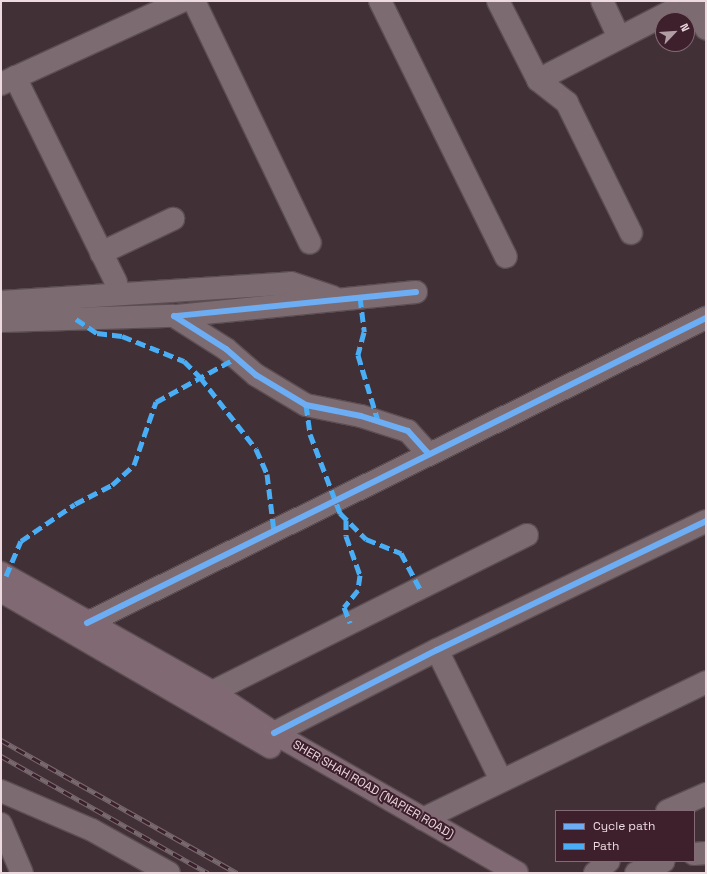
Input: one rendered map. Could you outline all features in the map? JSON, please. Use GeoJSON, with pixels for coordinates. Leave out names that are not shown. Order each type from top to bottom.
{"type":"FeatureCollection","features":[{"type":"Feature","properties":{"kind":"main road","name":"SHER SHAH ROAD (NAPIER ROAD)"},"geometry":{"type":"LineString","coordinates":[[1,573],[87,623],[147,666],[212,692],[274,733],[517,873]]}},
{"type":"Feature","properties":{"kind":"main road","name":"SHER SHAH ROAD (NAPIER ROAD)"},"geometry":{"type":"LineString","coordinates":[[1,591],[147,666],[488,873]]}},
{"type":"Feature","properties":{"kind":"street"},"geometry":{"type":"LineString","coordinates":[[116,282],[8,81],[182,1]]}},
{"type":"Feature","properties":{"kind":"street"},"geometry":{"type":"LineString","coordinates":[[194,1],[310,243]]}},
{"type":"Feature","properties":{"kind":"street"},"geometry":{"type":"LineString","coordinates":[[380,1],[506,257]]}},
{"type":"Feature","properties":{"kind":"street"},"geometry":{"type":"LineString","coordinates":[[498,1],[538,80],[567,103],[631,233]]}},
{"type":"Feature","properties":{"kind":"street"},"geometry":{"type":"LineString","coordinates":[[602,1],[619,37]]}},
{"type":"Feature","properties":{"kind":"street"},"geometry":{"type":"LineString","coordinates":[[538,80],[691,1],[706,30]]}},
{"type":"Feature","properties":{"kind":"street"},"geometry":{"type":"LineString","coordinates":[[101,253],[173,219]]}},
{"type":"Feature","properties":{"kind":"street"},"geometry":{"type":"LineString","coordinates":[[1,302],[291,283],[340,299]]}},
{"type":"Feature","properties":{"kind":"street"},"geometry":{"type":"LineString","coordinates":[[1,321],[174,316],[416,292]]}},
{"type":"Feature","properties":{"kind":"street"},"geometry":{"type":"LineString","coordinates":[[174,316],[226,349],[256,375],[306,405],[361,416],[408,431],[429,454]]}},
{"type":"Feature","properties":{"kind":"street"},"geometry":{"type":"LineString","coordinates":[[87,623],[706,318]]}},
{"type":"Feature","properties":{"kind":"street"},"geometry":{"type":"LineString","coordinates":[[274,733],[437,650],[706,521]]}},
{"type":"Feature","properties":{"kind":"street"},"geometry":{"type":"LineString","coordinates":[[212,692],[527,535]]}},
{"type":"Feature","properties":{"kind":"street"},"geometry":{"type":"LineString","coordinates":[[437,650],[501,780]]}},
{"type":"Feature","properties":{"kind":"street"},"geometry":{"type":"LineString","coordinates":[[423,819],[706,682]]}},
{"type":"Feature","properties":{"kind":"street"},"geometry":{"type":"LineString","coordinates":[[1,791],[92,830],[169,873]]}},
{"type":"Feature","properties":{"kind":"street"},"geometry":{"type":"LineString","coordinates":[[669,810],[706,794]]}},
{"type":"Feature","properties":{"kind":"street"},"geometry":{"type":"LineString","coordinates":[[1,824],[22,873]]}},
{"type":"Feature","properties":{"kind":"street"},"geometry":{"type":"LineString","coordinates":[[695,854],[706,853]]}},
{"type":"Feature","properties":{"kind":"street"},"geometry":{"type":"LineString","coordinates":[[595,873],[608,862]]}},
{"type":"Feature","properties":{"kind":"street"},"geometry":{"type":"LineString","coordinates":[[636,873],[662,862]]}},
{"type":"Feature","properties":{"kind":"railway"},"geometry":{"type":"LineString","coordinates":[[1,740],[237,873]]}},
{"type":"Feature","properties":{"kind":"railway"},"geometry":{"type":"LineString","coordinates":[[1,756],[208,873]]}},
{"type":"Feature","properties":{"kind":"marked path"},"geometry":{"type":"LineString","coordinates":[[360,297],[364,332],[358,355],[378,421]]}},
{"type":"Feature","properties":{"kind":"marked path"},"geometry":{"type":"LineString","coordinates":[[76,319],[97,333],[122,336],[184,361],[200,377],[256,449],[267,474],[274,531]]}},
{"type":"Feature","properties":{"kind":"marked path"},"geometry":{"type":"LineString","coordinates":[[6,576],[21,541],[75,504],[112,485],[134,465],[156,402],[236,358]]}},
{"type":"Feature","properties":{"kind":"marked path"},"geometry":{"type":"LineString","coordinates":[[306,405],[310,434],[340,513],[366,539],[401,553],[420,589]]}},
{"type":"Feature","properties":{"kind":"marked path"},"geometry":{"type":"LineString","coordinates":[[346,520],[346,536],[360,575],[358,590],[344,607],[350,623]]}},
{"type":"Feature","properties":{"kind":"cycle path"},"geometry":{"type":"LineString","coordinates":[[416,292],[174,316],[226,349],[256,375],[306,405],[361,416],[408,431],[429,454]]}},
{"type":"Feature","properties":{"kind":"cycle path"},"geometry":{"type":"LineString","coordinates":[[87,623],[706,318]]}},
{"type":"Feature","properties":{"kind":"cycle path"},"geometry":{"type":"LineString","coordinates":[[274,733],[437,650],[706,521]]}}]}
